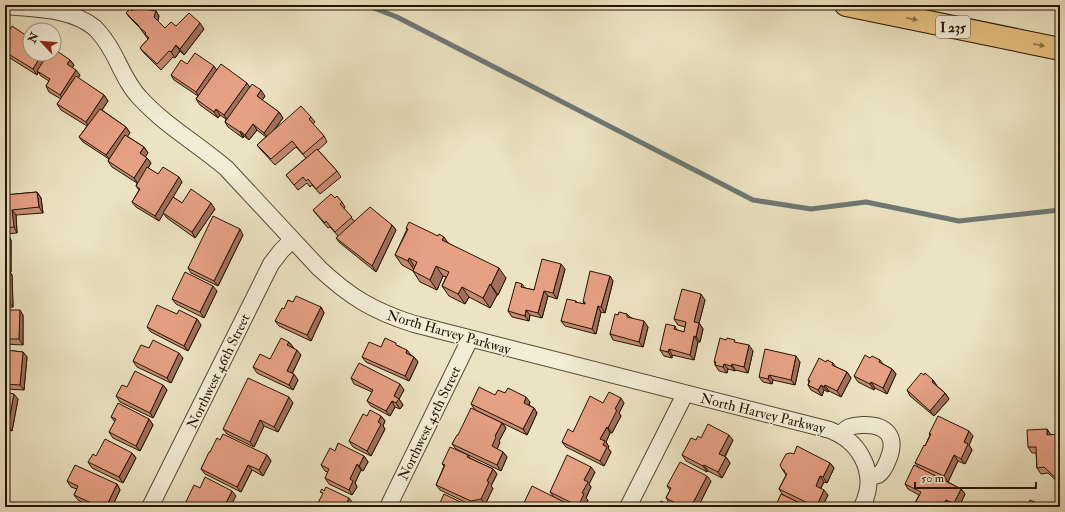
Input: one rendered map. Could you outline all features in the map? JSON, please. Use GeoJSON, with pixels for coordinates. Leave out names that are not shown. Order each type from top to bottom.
{"type":"FeatureCollection","features":[{"type":"Feature","properties":{"kind":"highway","name":"I 235"},"geometry":{"type":"LineString","coordinates":[[846,5],[1060,49]]}},
{"type":"Feature","properties":{"kind":"street","name":"North Harvey Parkway"},"geometry":{"type":"LineString","coordinates":[[5,6],[72,15],[86,21],[96,29],[112,51],[138,97],[161,118],[214,157],[237,179],[292,240],[333,282],[364,304],[396,318],[470,339],[841,434],[857,449],[865,464],[869,477],[868,489],[863,505]]}},
{"type":"Feature","properties":{"kind":"street","name":"Northwest 46th Street"},"geometry":{"type":"LineString","coordinates":[[150,507],[271,264],[292,240]]}},
{"type":"Feature","properties":{"kind":"street","name":"Northwest 45th Street"},"geometry":{"type":"LineString","coordinates":[[388,507],[470,339]]}},
{"type":"Feature","properties":{"kind":"street"},"geometry":{"type":"LineString","coordinates":[[628,507],[685,394]]}},
{"type":"Feature","properties":{"kind":"street","name":"North Harvey Parkway"},"geometry":{"type":"LineString","coordinates":[[841,434],[848,427],[876,425],[885,429],[891,437],[892,446],[890,456],[884,468],[881,473],[876,476],[869,477]]}},
{"type":"Feature","properties":{"kind":"building"},"geometry":{"type":"Polygon","coordinates":[[[133,7],[156,11],[154,17],[165,28],[171,22],[176,26],[189,13],[200,23],[180,49],[176,45],[171,52],[169,51],[157,64],[140,48],[149,38],[126,13],[130,9],[132,11],[133,7]]]}},
{"type":"Feature","properties":{"kind":"building"},"geometry":{"type":"Polygon","coordinates":[[[12,26],[22,33],[22,62],[37,62],[33,69],[5,52],[5,37],[12,26]]]}},
{"type":"Feature","properties":{"kind":"building"},"geometry":{"type":"Polygon","coordinates":[[[195,53],[214,66],[196,92],[171,75],[181,60],[187,64],[195,53]]]}},
{"type":"Feature","properties":{"kind":"building"},"geometry":{"type":"Polygon","coordinates":[[[62,54],[70,60],[67,64],[76,70],[60,95],[46,86],[50,79],[37,71],[43,62],[62,62],[62,54]]]}},
{"type":"Feature","properties":{"kind":"building"},"geometry":{"type":"Polygon","coordinates":[[[221,64],[247,83],[224,115],[216,109],[214,112],[196,99],[221,64]]]}},
{"type":"Feature","properties":{"kind":"building"},"geometry":{"type":"Polygon","coordinates":[[[76,76],[104,95],[86,122],[57,104],[76,76]]]}},
{"type":"Feature","properties":{"kind":"building"},"geometry":{"type":"Polygon","coordinates":[[[252,84],[261,90],[257,96],[279,112],[264,133],[253,124],[245,135],[225,122],[252,84]]]}},
{"type":"Feature","properties":{"kind":"building"},"geometry":{"type":"Polygon","coordinates":[[[301,106],[311,117],[309,119],[324,136],[303,154],[292,141],[271,159],[257,145],[301,106]]]}},
{"type":"Feature","properties":{"kind":"building"},"geometry":{"type":"Polygon","coordinates":[[[100,109],[126,127],[106,155],[79,137],[100,109]]]}},
{"type":"Feature","properties":{"kind":"building"},"geometry":{"type":"Polygon","coordinates":[[[125,135],[144,147],[140,153],[147,158],[134,178],[108,161],[125,135]]]}},
{"type":"Feature","properties":{"kind":"building"},"geometry":{"type":"Polygon","coordinates":[[[317,149],[337,171],[316,189],[308,179],[306,181],[303,177],[294,185],[286,175],[317,149]]]}},
{"type":"Feature","properties":{"kind":"building"},"geometry":{"type":"Polygon","coordinates":[[[147,167],[158,174],[163,167],[179,177],[155,216],[132,202],[140,189],[136,186],[147,167]]]}},
{"type":"Feature","properties":{"kind":"building"},"geometry":{"type":"Polygon","coordinates":[[[191,189],[211,203],[192,232],[163,213],[173,197],[182,203],[191,189]]]}},
{"type":"Feature","properties":{"kind":"building"},"geometry":{"type":"Polygon","coordinates":[[[37,192],[39,207],[12,210],[14,227],[5,228],[5,195],[37,192]]]}},
{"type":"Feature","properties":{"kind":"building"},"geometry":{"type":"Polygon","coordinates":[[[331,194],[335,198],[337,196],[342,202],[340,204],[352,217],[335,232],[326,221],[325,223],[313,210],[331,194]]]}},
{"type":"Feature","properties":{"kind":"building"},"geometry":{"type":"Polygon","coordinates":[[[370,207],[392,225],[372,266],[336,238],[370,207]]]}},
{"type":"Feature","properties":{"kind":"building"},"geometry":{"type":"Polygon","coordinates":[[[213,216],[240,229],[214,281],[188,268],[213,216]]]}},
{"type":"Feature","properties":{"kind":"building"},"geometry":{"type":"Polygon","coordinates":[[[409,222],[438,236],[439,234],[444,237],[442,240],[499,268],[483,298],[462,287],[458,294],[442,286],[449,272],[436,266],[430,280],[413,271],[417,262],[409,258],[408,261],[395,255],[408,229],[406,228],[409,222]]]}},
{"type":"Feature","properties":{"kind":"building"},"geometry":{"type":"Polygon","coordinates":[[[5,234],[8,234],[7,266],[5,266],[5,234]]]}},
{"type":"Feature","properties":{"kind":"building"},"geometry":{"type":"Polygon","coordinates":[[[542,259],[561,264],[553,293],[544,291],[538,313],[526,310],[525,316],[508,311],[516,282],[522,284],[521,287],[534,290],[542,259]]]}},
{"type":"Feature","properties":{"kind":"building"},"geometry":{"type":"Polygon","coordinates":[[[5,270],[8,270],[9,302],[5,302],[5,270]]]}},
{"type":"Feature","properties":{"kind":"building"},"geometry":{"type":"Polygon","coordinates":[[[590,271],[610,276],[601,307],[598,306],[592,329],[561,321],[567,299],[585,304],[585,302],[583,302],[590,271]]]}},
{"type":"Feature","properties":{"kind":"building"},"geometry":{"type":"Polygon","coordinates":[[[185,272],[213,286],[200,312],[172,299],[185,272]]]}},
{"type":"Feature","properties":{"kind":"building"},"geometry":{"type":"Polygon","coordinates":[[[682,289],[701,294],[694,322],[699,323],[696,337],[694,336],[690,355],[669,349],[668,352],[660,350],[666,324],[675,326],[674,329],[684,332],[686,322],[674,319],[682,289]]]}},
{"type":"Feature","properties":{"kind":"building"},"geometry":{"type":"Polygon","coordinates":[[[296,296],[321,307],[307,335],[275,321],[282,308],[284,309],[288,300],[293,302],[296,296]]]}},
{"type":"Feature","properties":{"kind":"building"},"geometry":{"type":"Polygon","coordinates":[[[157,305],[177,314],[179,310],[197,319],[184,346],[147,327],[157,305]]]}},
{"type":"Feature","properties":{"kind":"building"},"geometry":{"type":"Polygon","coordinates":[[[5,310],[20,310],[19,339],[5,339],[5,310]]]}},
{"type":"Feature","properties":{"kind":"building"},"geometry":{"type":"Polygon","coordinates":[[[619,312],[627,314],[627,317],[644,321],[639,342],[610,334],[615,314],[618,315],[619,312]]]}},
{"type":"Feature","properties":{"kind":"building"},"geometry":{"type":"Polygon","coordinates":[[[281,338],[289,342],[287,345],[297,350],[287,371],[294,374],[289,385],[253,367],[260,354],[270,359],[281,338]]]}},
{"type":"Feature","properties":{"kind":"building"},"geometry":{"type":"Polygon","coordinates":[[[385,338],[407,350],[406,353],[414,357],[405,376],[362,357],[369,342],[381,347],[385,338]]]}},
{"type":"Feature","properties":{"kind":"building"},"geometry":{"type":"Polygon","coordinates":[[[720,338],[726,340],[727,338],[735,340],[734,342],[749,345],[744,367],[732,364],[731,366],[724,364],[723,367],[715,365],[716,362],[714,362],[720,338]]]}},
{"type":"Feature","properties":{"kind":"building"},"geometry":{"type":"Polygon","coordinates":[[[153,340],[179,353],[167,378],[133,361],[141,345],[149,348],[153,340]]]}},
{"type":"Feature","properties":{"kind":"building"},"geometry":{"type":"Polygon","coordinates":[[[765,349],[796,356],[791,380],[769,375],[768,379],[759,377],[765,349]]]}},
{"type":"Feature","properties":{"kind":"building"},"geometry":{"type":"Polygon","coordinates":[[[5,350],[23,352],[20,385],[5,384],[5,350]]]}},
{"type":"Feature","properties":{"kind":"building"},"geometry":{"type":"Polygon","coordinates":[[[865,355],[870,358],[872,356],[880,360],[879,362],[892,369],[883,388],[871,382],[870,384],[854,376],[865,355]]]}},
{"type":"Feature","properties":{"kind":"building"},"geometry":{"type":"Polygon","coordinates":[[[819,358],[826,362],[827,360],[833,363],[832,365],[847,372],[837,391],[825,385],[824,387],[821,385],[818,390],[808,385],[810,381],[808,380],[819,358]]]}},
{"type":"Feature","properties":{"kind":"building"},"geometry":{"type":"Polygon","coordinates":[[[359,363],[400,384],[394,396],[399,399],[396,403],[392,401],[386,411],[367,401],[373,390],[351,378],[359,363]]]}},
{"type":"Feature","properties":{"kind":"building"},"geometry":{"type":"Polygon","coordinates":[[[135,371],[163,385],[150,413],[116,396],[122,385],[127,387],[135,371]]]}},
{"type":"Feature","properties":{"kind":"building"},"geometry":{"type":"Polygon","coordinates":[[[921,373],[924,375],[925,373],[933,380],[932,382],[945,393],[930,411],[907,390],[921,373]]]}},
{"type":"Feature","properties":{"kind":"building"},"geometry":{"type":"Polygon","coordinates":[[[248,378],[289,397],[274,427],[260,420],[250,442],[223,429],[248,378]]]}},
{"type":"Feature","properties":{"kind":"building"},"geometry":{"type":"Polygon","coordinates":[[[479,387],[495,395],[498,390],[505,393],[508,388],[526,397],[524,403],[534,408],[523,429],[471,404],[479,387]]]}},
{"type":"Feature","properties":{"kind":"building"},"geometry":{"type":"Polygon","coordinates":[[[5,392],[14,394],[8,425],[5,425],[5,392]]]}},
{"type":"Feature","properties":{"kind":"building"},"geometry":{"type":"Polygon","coordinates":[[[609,392],[621,398],[608,428],[607,427],[600,439],[605,441],[603,445],[607,447],[600,461],[562,442],[568,429],[573,432],[590,396],[603,403],[609,392]]]}},
{"type":"Feature","properties":{"kind":"building"},"geometry":{"type":"Polygon","coordinates":[[[118,403],[149,419],[136,446],[109,432],[116,419],[111,417],[118,403]]]}},
{"type":"Feature","properties":{"kind":"building"},"geometry":{"type":"Polygon","coordinates":[[[471,408],[502,423],[495,436],[496,437],[492,446],[503,452],[497,465],[452,444],[471,408]]]}},
{"type":"Feature","properties":{"kind":"building"},"geometry":{"type":"Polygon","coordinates":[[[370,410],[381,416],[378,422],[381,424],[367,451],[349,441],[363,414],[367,416],[370,410]]]}},
{"type":"Feature","properties":{"kind":"building"},"geometry":{"type":"Polygon","coordinates":[[[938,416],[969,431],[964,442],[968,444],[961,459],[954,455],[944,476],[915,463],[931,434],[929,434],[938,416]]]}},
{"type":"Feature","properties":{"kind":"building"},"geometry":{"type":"Polygon","coordinates":[[[708,424],[729,435],[719,454],[726,457],[718,472],[682,455],[691,438],[696,440],[698,436],[701,438],[708,424]]]}},
{"type":"Feature","properties":{"kind":"building"},"geometry":{"type":"Polygon","coordinates":[[[1047,429],[1047,435],[1060,434],[1060,482],[1044,467],[1037,468],[1036,447],[1028,447],[1027,430],[1047,429]]]}},
{"type":"Feature","properties":{"kind":"building"},"geometry":{"type":"Polygon","coordinates":[[[223,434],[267,455],[259,470],[248,465],[237,487],[201,469],[217,438],[220,440],[223,434]]]}},
{"type":"Feature","properties":{"kind":"building"},"geometry":{"type":"Polygon","coordinates":[[[105,439],[132,453],[119,477],[88,462],[93,454],[96,456],[105,439]]]}},
{"type":"Feature","properties":{"kind":"building"},"geometry":{"type":"Polygon","coordinates":[[[338,443],[364,456],[359,466],[357,464],[350,479],[353,481],[349,490],[325,478],[329,469],[321,465],[330,448],[335,451],[338,443]]]}},
{"type":"Feature","properties":{"kind":"building"},"geometry":{"type":"Polygon","coordinates":[[[797,446],[830,463],[823,477],[820,476],[816,486],[824,490],[816,507],[779,489],[787,474],[780,465],[786,454],[794,454],[797,446]]]}},
{"type":"Feature","properties":{"kind":"building"},"geometry":{"type":"Polygon","coordinates":[[[450,447],[493,469],[481,499],[471,501],[436,485],[445,465],[442,464],[450,447]]]}},
{"type":"Feature","properties":{"kind":"building"},"geometry":{"type":"Polygon","coordinates":[[[567,455],[591,467],[584,480],[588,482],[582,493],[584,494],[578,506],[550,492],[567,455]]]}},
{"type":"Feature","properties":{"kind":"building"},"geometry":{"type":"Polygon","coordinates":[[[680,462],[707,476],[691,507],[683,507],[666,498],[671,488],[667,486],[680,462]]]}},
{"type":"Feature","properties":{"kind":"building"},"geometry":{"type":"Polygon","coordinates":[[[75,465],[117,484],[106,507],[100,507],[74,495],[78,486],[67,481],[75,465]]]}},
{"type":"Feature","properties":{"kind":"building"},"geometry":{"type":"Polygon","coordinates":[[[914,465],[961,489],[954,503],[946,500],[942,507],[913,507],[921,492],[905,484],[914,465]]]}},
{"type":"Feature","properties":{"kind":"building"},"geometry":{"type":"Polygon","coordinates":[[[205,477],[232,491],[224,507],[184,506],[194,485],[200,488],[205,477]]]}},
{"type":"Feature","properties":{"kind":"building"},"geometry":{"type":"Polygon","coordinates":[[[532,486],[570,505],[569,507],[522,507],[532,486]]]}},
{"type":"Feature","properties":{"kind":"building"},"geometry":{"type":"Polygon","coordinates":[[[326,487],[349,498],[345,507],[316,507],[323,493],[320,492],[322,489],[324,491],[326,487]]]}},
{"type":"Feature","properties":{"kind":"building"},"geometry":{"type":"Polygon","coordinates":[[[444,494],[471,507],[438,507],[444,494]]]}},
{"type":"Feature","properties":{"kind":"building"},"geometry":{"type":"Polygon","coordinates":[[[781,494],[808,507],[775,507],[781,494]]]}},
{"type":"Feature","properties":{"kind":"building"},"geometry":{"type":"Polygon","coordinates":[[[1030,500],[1044,506],[1027,507],[1030,500]]]}},
{"type":"Feature","properties":{"kind":"building"},"geometry":{"type":"Polygon","coordinates":[[[661,501],[672,507],[658,507],[661,501]]]}},
{"type":"Feature","properties":{"kind":"waterway"},"geometry":{"type":"LineString","coordinates":[[366,5],[397,17],[753,200],[811,209],[866,202],[959,221],[1060,210]]}}]}
